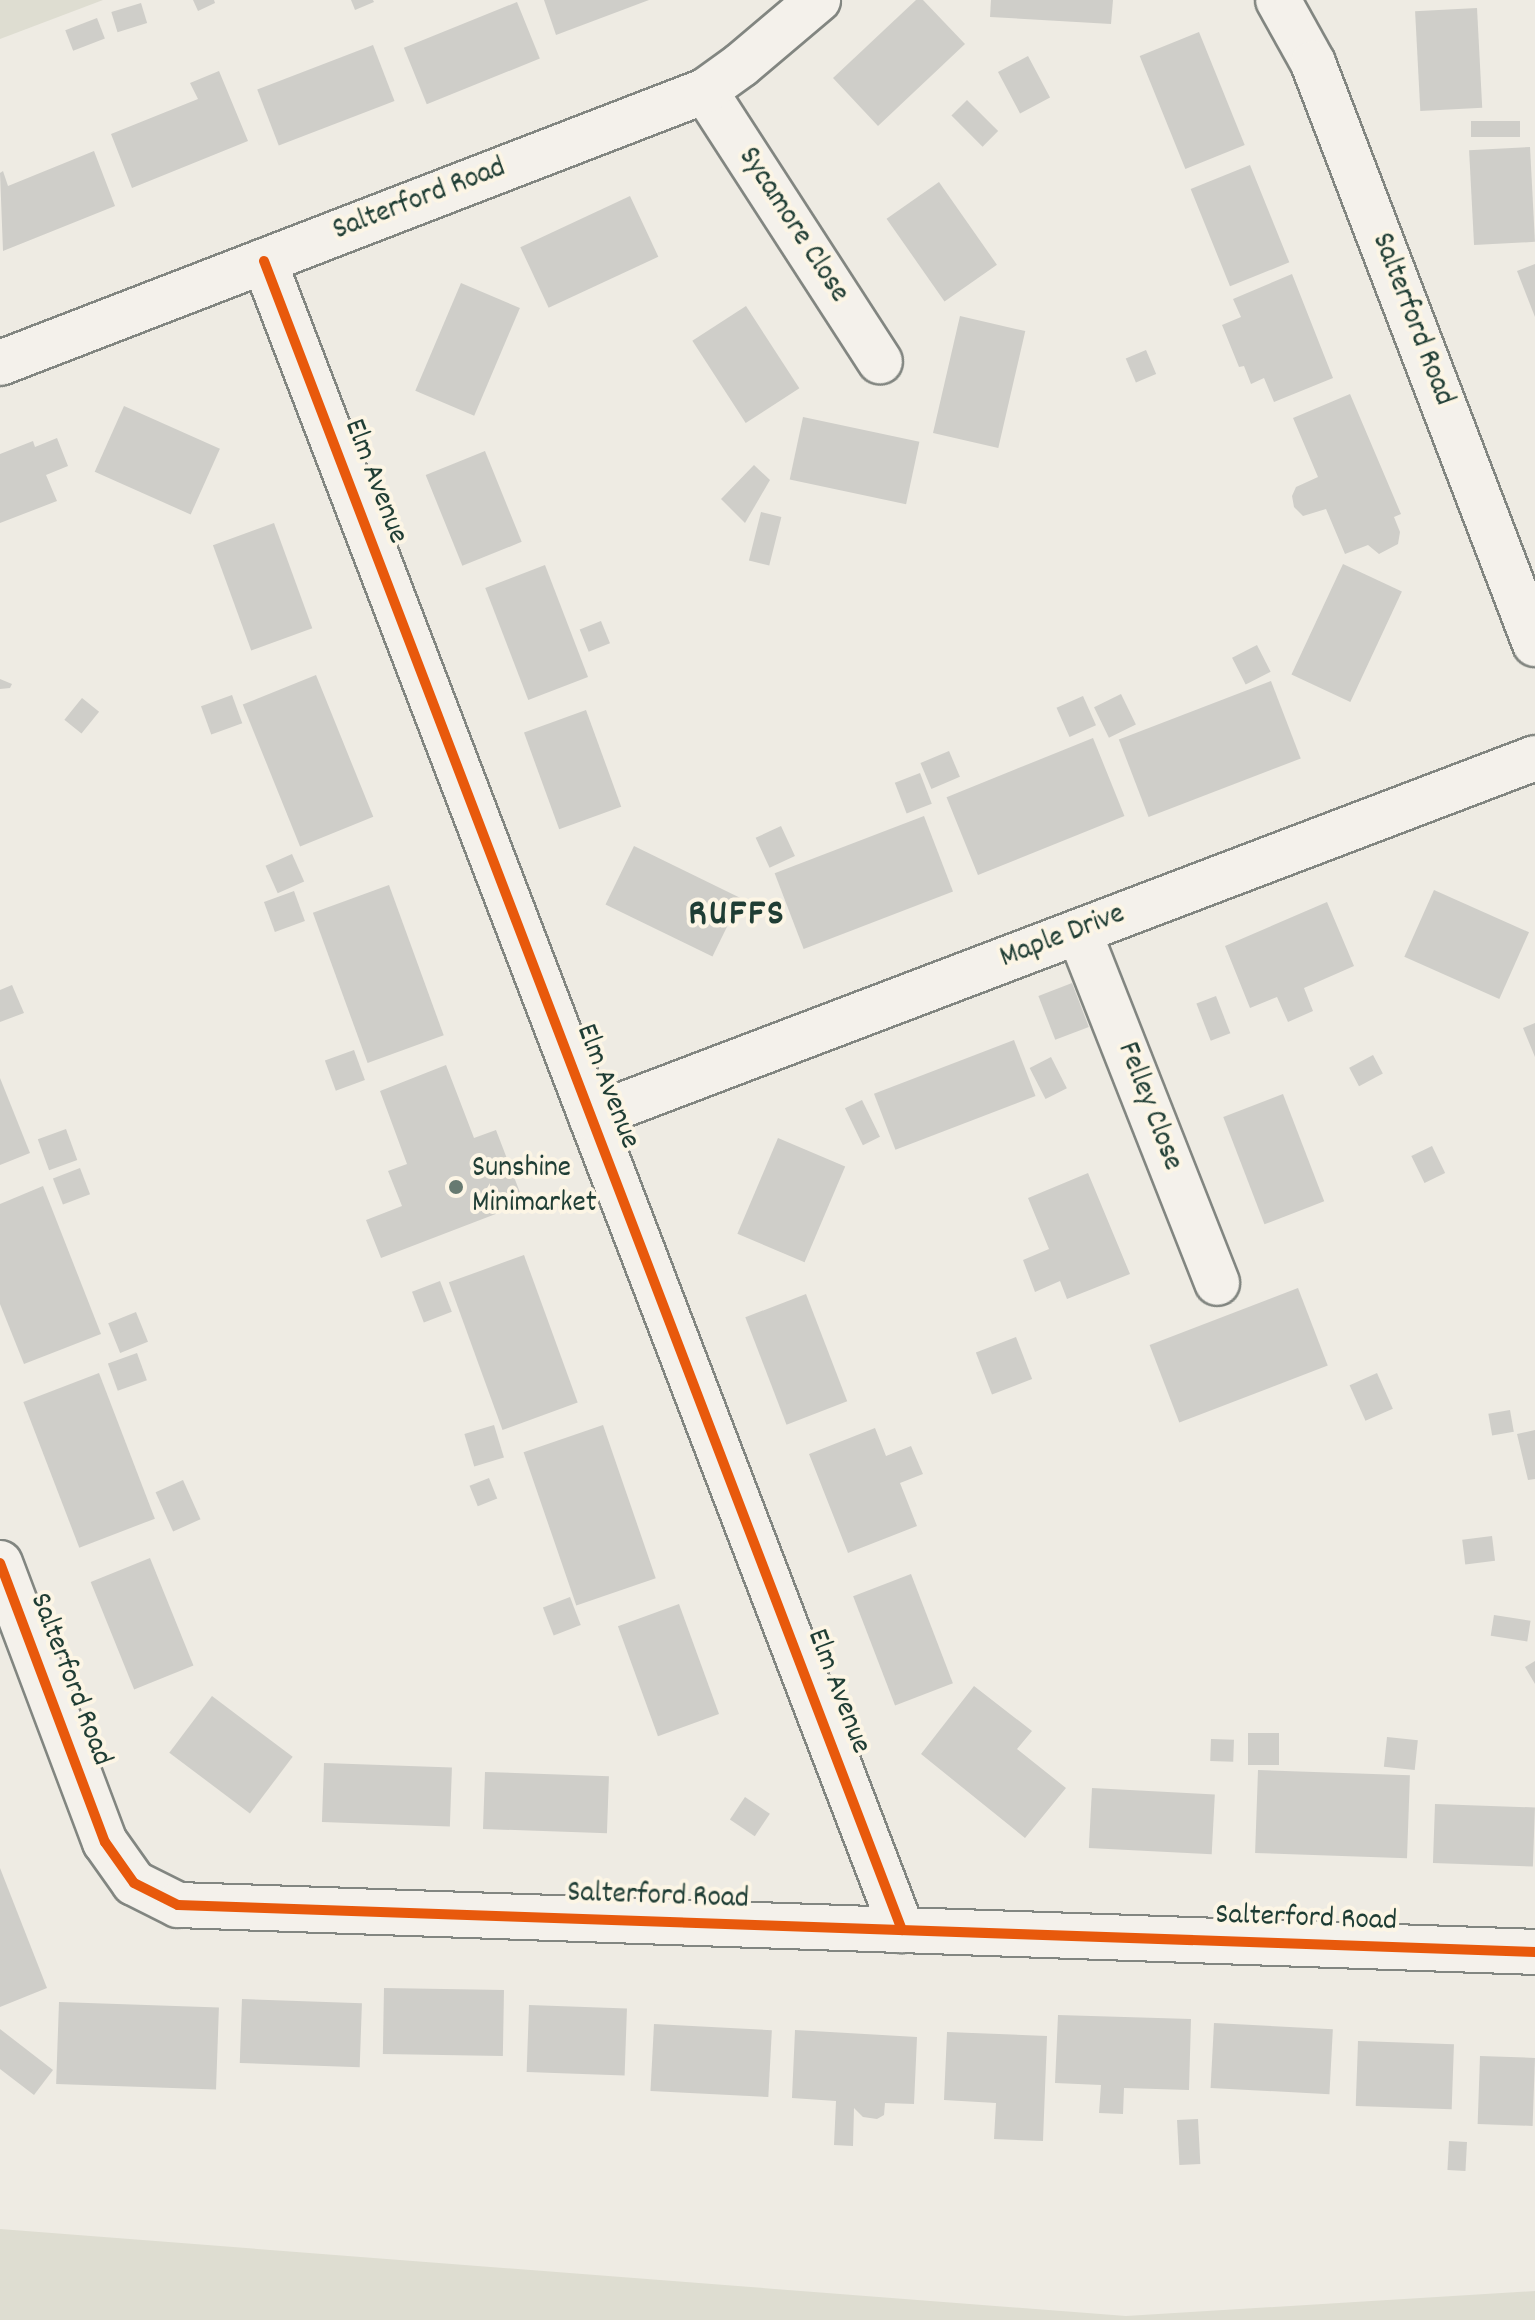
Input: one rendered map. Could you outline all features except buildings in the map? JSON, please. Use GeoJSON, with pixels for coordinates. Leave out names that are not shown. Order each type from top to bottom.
{"type":"FeatureCollection","features":[{"type":"Feature","properties":{"kind":"street","name":"Salterford Road"},"geometry":{"type":"LineString","coordinates":[[0,363],[705,91],[818,0]]}},
{"type":"Feature","properties":{"kind":"street","name":"Salterford Road"},"geometry":{"type":"LineString","coordinates":[[1278,0],[1313,63],[1535,644]]}},
{"type":"Feature","properties":{"kind":"street","name":"Sycamore Close"},"geometry":{"type":"LineString","coordinates":[[705,91],[880,361]]}},
{"type":"Feature","properties":{"kind":"street","name":"Elm Avenue"},"geometry":{"type":"LineString","coordinates":[[264,261],[902,1930]]}},
{"type":"Feature","properties":{"kind":"street","name":"Maple Drive"},"geometry":{"type":"LineString","coordinates":[[591,1117],[1535,758]]}},
{"type":"Feature","properties":{"kind":"street","name":"Felley Close"},"geometry":{"type":"LineString","coordinates":[[1079,932],[1217,1283]]}},
{"type":"Feature","properties":{"kind":"street","name":"Salterford Road"},"geometry":{"type":"LineString","coordinates":[[0,1563],[105,1842],[134,1883],[178,1905],[1535,1952]]}},
{"type":"Feature","properties":{"kind":"shaded area"},"geometry":{"type":"Polygon","coordinates":[[[0,0],[103,0],[0,39],[0,0]]]}},
{"type":"Feature","properties":{"kind":"shaded area"},"geometry":{"type":"Polygon","coordinates":[[[0,2229],[1126,2316],[1535,2291],[1535,2320],[0,2320],[0,2229]]]}},
{"type":"Feature","properties":{"kind":"cycle path"},"geometry":{"type":"LineString","coordinates":[[264,261],[902,1930]]}},
{"type":"Feature","properties":{"kind":"cycle path"},"geometry":{"type":"LineString","coordinates":[[0,1563],[105,1842],[134,1883],[178,1905],[1535,1952]]}},
{"type":"Feature","properties":{"kind":"place","name":"Sunshine Minimarket"},"geometry":{"type":"Point","coordinates":[456,1187]}},
{"type":"Feature","properties":{"kind":"district","name":"RUFFS"},"geometry":{"type":"Point","coordinates":[737,916]}}]}
